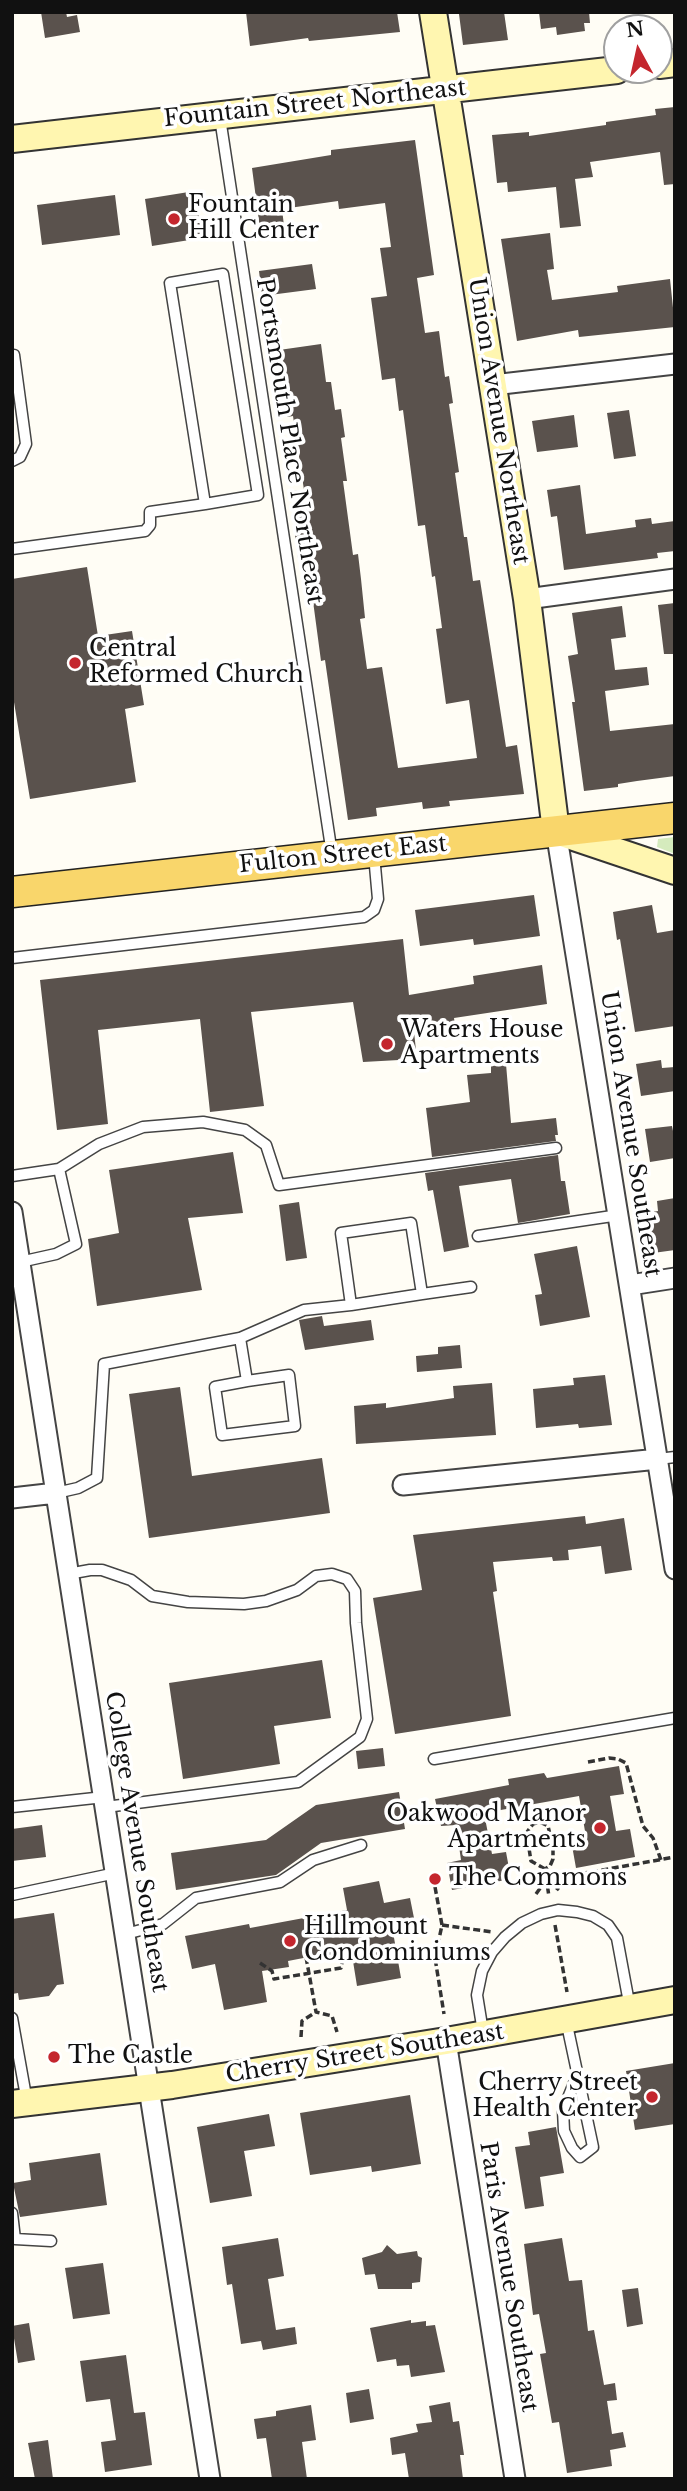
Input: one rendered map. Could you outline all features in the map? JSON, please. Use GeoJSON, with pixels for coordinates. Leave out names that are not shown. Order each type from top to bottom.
{"type":"FeatureCollection","features":[{"type":"Feature","properties":{"kind":"main road","name":"Fulton Street East"},"geometry":{"type":"LineString","coordinates":[[12,892],[675,818]]}},
{"type":"Feature","properties":{"kind":"street","name":"Union Avenue Northeast"},"geometry":{"type":"LineString","coordinates":[[433,12],[527,599],[556,831]]}},
{"type":"Feature","properties":{"kind":"street","name":"Fountain Street Northeast"},"geometry":{"type":"LineString","coordinates":[[12,139],[603,72]]}},
{"type":"Feature","properties":{"kind":"street"},"geometry":{"type":"LineString","coordinates":[[493,384],[675,364]]}},
{"type":"Feature","properties":{"kind":"street"},"geometry":{"type":"LineString","coordinates":[[527,599],[675,579]]}},
{"type":"Feature","properties":{"kind":"street"},"geometry":{"type":"LineString","coordinates":[[556,831],[675,872]]}},
{"type":"Feature","properties":{"kind":"street","name":"Union Avenue Southeast"},"geometry":{"type":"LineString","coordinates":[[556,831],[630,1286],[666,1458],[675,1569]]}},
{"type":"Feature","properties":{"kind":"street","name":"College Avenue Southeast"},"geometry":{"type":"LineString","coordinates":[[12,1212],[210,2479]]}},
{"type":"Feature","properties":{"kind":"street"},"geometry":{"type":"LineString","coordinates":[[630,1286],[675,1278]]}},
{"type":"Feature","properties":{"kind":"street"},"geometry":{"type":"LineString","coordinates":[[403,1485],[666,1458]]}},
{"type":"Feature","properties":{"kind":"street"},"geometry":{"type":"LineString","coordinates":[[12,1498],[56,1493]]}},
{"type":"Feature","properties":{"kind":"street","name":"Cherry Street Southeast"},"geometry":{"type":"LineString","coordinates":[[20,2104],[150,2088],[484,2035],[675,2000]]}},
{"type":"Feature","properties":{"kind":"street","name":"Paris Avenue Southeast"},"geometry":{"type":"LineString","coordinates":[[446,2041],[515,2479]]}},
{"type":"Feature","properties":{"kind":"lane","name":"Portsmouth Place Northeast"},"geometry":{"type":"LineString","coordinates":[[220,114],[332,856]]}},
{"type":"Feature","properties":{"kind":"lane"},"geometry":{"type":"LineString","coordinates":[[12,549],[145,531],[150,525],[150,512],[205,504],[258,495],[223,274],[170,283],[205,504]]}},
{"type":"Feature","properties":{"kind":"lane"},"geometry":{"type":"LineString","coordinates":[[12,355],[15,355],[26,444],[20,457],[12,461]]}},
{"type":"Feature","properties":{"kind":"lane"},"geometry":{"type":"LineString","coordinates":[[12,958],[364,916],[374,910],[379,899],[374,852]]}},
{"type":"Feature","properties":{"kind":"lane"},"geometry":{"type":"LineString","coordinates":[[12,1176],[60,1169],[99,1144],[144,1127],[203,1122],[245,1130],[266,1144],[279,1185],[556,1148]]}},
{"type":"Feature","properties":{"kind":"lane"},"geometry":{"type":"LineString","coordinates":[[20,1262],[56,1254],[76,1244],[60,1169]]}},
{"type":"Feature","properties":{"kind":"lane"},"geometry":{"type":"LineString","coordinates":[[478,1236],[619,1215]]}},
{"type":"Feature","properties":{"kind":"lane"},"geometry":{"type":"LineString","coordinates":[[351,1305],[341,1233],[411,1223],[422,1294]]}},
{"type":"Feature","properties":{"kind":"lane"},"geometry":{"type":"LineString","coordinates":[[56,1493],[78,1488],[97,1478],[104,1364],[240,1338],[304,1310],[471,1287]]}},
{"type":"Feature","properties":{"kind":"lane"},"geometry":{"type":"LineString","coordinates":[[240,1338],[247,1381]]}},
{"type":"Feature","properties":{"kind":"lane"},"geometry":{"type":"LineString","coordinates":[[289,1375],[295,1426],[222,1435],[215,1387],[247,1381],[289,1375]]}},
{"type":"Feature","properties":{"kind":"lane"},"geometry":{"type":"LineString","coordinates":[[12,1807],[105,1802],[298,1782],[360,1737],[367,1719],[355,1591],[346,1579],[332,1574],[316,1576],[297,1590],[266,1601],[244,1604],[188,1602],[152,1596],[131,1580],[103,1570],[68,1574]]}},
{"type":"Feature","properties":{"kind":"lane"},"geometry":{"type":"LineString","coordinates":[[434,1759],[675,1718]]}},
{"type":"Feature","properties":{"kind":"lane"},"geometry":{"type":"LineString","coordinates":[[126,1934],[163,1924],[196,1898],[280,1882],[313,1860],[361,1845]]}},
{"type":"Feature","properties":{"kind":"lane"},"geometry":{"type":"LineString","coordinates":[[12,1895],[116,1873]]}},
{"type":"Feature","properties":{"kind":"lane"},"geometry":{"type":"LineString","coordinates":[[484,2035],[477,1995],[482,1971],[492,1952],[505,1937],[522,1923],[541,1914],[577,1912],[593,1916],[608,1925],[617,1938],[631,2008]]}},
{"type":"Feature","properties":{"kind":"lane"},"geometry":{"type":"LineString","coordinates":[[12,2018],[20,2104]]}},
{"type":"Feature","properties":{"kind":"lane"},"geometry":{"type":"LineString","coordinates":[[566,2020],[593,2147],[580,2157],[572,2148],[564,2131],[563,2121],[565,2099],[576,2076]]}},
{"type":"Feature","properties":{"kind":"lane"},"geometry":{"type":"LineString","coordinates":[[12,2213],[16,2239],[51,2241]]}},
{"type":"Feature","properties":{"kind":"path"},"geometry":{"type":"LineString","coordinates":[[588,1762],[608,1758],[626,1763],[643,1826],[649,1831],[661,1860]]}},
{"type":"Feature","properties":{"kind":"path"},"geometry":{"type":"LineString","coordinates":[[544,1869],[550,1866],[553,1859],[553,1847],[548,1826],[540,1822],[533,1824],[527,1832],[531,1861],[544,1869],[567,1992]]}},
{"type":"Feature","properties":{"kind":"path"},"geometry":{"type":"LineString","coordinates":[[536,1894],[546,1880],[675,1857]]}},
{"type":"Feature","properties":{"kind":"path"},"geometry":{"type":"LineString","coordinates":[[546,1880],[559,1890]]}},
{"type":"Feature","properties":{"kind":"path"},"geometry":{"type":"LineString","coordinates":[[435,1887],[442,1925],[435,1958],[444,2014]]}},
{"type":"Feature","properties":{"kind":"path"},"geometry":{"type":"LineString","coordinates":[[442,1925],[496,1933],[505,1937]]}},
{"type":"Feature","properties":{"kind":"path"},"geometry":{"type":"LineString","coordinates":[[260,1963],[272,1971],[274,1979],[341,1968],[343,1958],[350,1947]]}},
{"type":"Feature","properties":{"kind":"path"},"geometry":{"type":"LineString","coordinates":[[306,1957],[316,2012]]}},
{"type":"Feature","properties":{"kind":"path"},"geometry":{"type":"LineString","coordinates":[[301,2037],[302,2021],[316,2012],[332,2016],[337,2032]]}},
{"type":"Feature","properties":{"kind":"green space"},"geometry":{"type":"Polygon","coordinates":[[[675,837],[675,854],[657,847],[658,839],[675,837]]]}},
{"type":"Feature","properties":{"kind":"building"},"geometry":{"type":"Polygon","coordinates":[[[41,12],[66,12],[67,17],[77,15],[80,32],[45,38],[41,12]]]}},
{"type":"Feature","properties":{"kind":"building"},"geometry":{"type":"Polygon","coordinates":[[[246,12],[397,12],[400,32],[309,41],[308,38],[250,46],[246,12]]]}},
{"type":"Feature","properties":{"kind":"building"},"geometry":{"type":"Polygon","coordinates":[[[504,12],[508,40],[463,45],[459,14],[504,12]]]}},
{"type":"Feature","properties":{"kind":"building"},"geometry":{"type":"Polygon","coordinates":[[[539,12],[589,12],[590,23],[584,23],[585,31],[557,35],[556,27],[541,29],[539,12]]]}},
{"type":"Feature","properties":{"kind":"building"},"geometry":{"type":"Polygon","coordinates":[[[675,107],[675,184],[664,185],[660,152],[590,162],[593,177],[575,179],[581,226],[560,228],[556,187],[508,192],[507,182],[497,183],[492,135],[529,132],[529,136],[606,125],[606,122],[656,115],[655,109],[675,107]]]}},
{"type":"Feature","properties":{"kind":"building"},"geometry":{"type":"Polygon","coordinates":[[[415,140],[434,275],[417,278],[425,333],[439,331],[445,377],[449,376],[453,403],[449,404],[459,472],[455,473],[464,537],[467,537],[473,581],[480,580],[506,747],[517,745],[524,794],[449,801],[450,806],[423,809],[422,802],[376,808],[377,816],[348,820],[325,660],[321,661],[311,586],[306,587],[302,557],[298,558],[295,535],[299,534],[293,491],[304,490],[293,416],[287,417],[279,350],[321,344],[326,382],[331,382],[335,410],[341,409],[345,437],[341,438],[347,481],[343,481],[353,555],[358,554],[365,618],[360,619],[367,669],[382,667],[398,768],[477,758],[469,700],[446,704],[436,629],[442,628],[435,576],[432,577],[425,525],[418,526],[403,410],[399,411],[395,378],[382,380],[371,298],[387,296],[380,248],[391,247],[385,203],[339,209],[338,201],[282,209],[284,226],[260,229],[252,168],[331,155],[331,150],[415,140]]]}},
{"type":"Feature","properties":{"kind":"building","name":"Fountain Hill Center"},"geometry":{"type":"Polygon","coordinates":[[[195,191],[202,238],[152,246],[145,199],[195,191]]]}},
{"type":"Feature","properties":{"kind":"building"},"geometry":{"type":"Polygon","coordinates":[[[115,195],[120,235],[42,245],[37,205],[115,195]]]}},
{"type":"Feature","properties":{"kind":"building"},"geometry":{"type":"Polygon","coordinates":[[[550,233],[554,269],[547,270],[552,300],[618,292],[617,286],[670,279],[675,327],[579,337],[578,330],[517,341],[501,239],[550,233]]]}},
{"type":"Feature","properties":{"kind":"building"},"geometry":{"type":"Polygon","coordinates":[[[312,264],[316,289],[262,296],[259,271],[312,264]]]}},
{"type":"Feature","properties":{"kind":"building"},"geometry":{"type":"Polygon","coordinates":[[[629,410],[636,456],[614,459],[607,413],[629,410]]]}},
{"type":"Feature","properties":{"kind":"building"},"geometry":{"type":"Polygon","coordinates":[[[574,415],[578,447],[537,452],[532,421],[574,415]]]}},
{"type":"Feature","properties":{"kind":"building"},"geometry":{"type":"Polygon","coordinates":[[[580,485],[586,534],[636,527],[635,520],[651,518],[652,524],[675,521],[675,551],[657,553],[658,558],[564,570],[557,516],[551,517],[547,490],[580,485]]]}},
{"type":"Feature","properties":{"kind":"building","name":"Central Reformed Church"},"geometry":{"type":"Polygon","coordinates":[[[87,567],[98,636],[132,631],[144,705],[125,709],[136,782],[30,799],[12,690],[12,579],[87,567]]]}},
{"type":"Feature","properties":{"kind":"building"},"geometry":{"type":"Polygon","coordinates":[[[675,603],[675,654],[664,654],[658,605],[675,603]]]}},
{"type":"Feature","properties":{"kind":"building"},"geometry":{"type":"Polygon","coordinates":[[[622,606],[626,637],[611,639],[615,670],[647,667],[649,685],[605,691],[610,731],[675,724],[675,776],[584,791],[568,656],[578,654],[572,613],[622,606]]]}},
{"type":"Feature","properties":{"kind":"building"},"geometry":{"type":"Polygon","coordinates":[[[534,895],[540,936],[474,945],[473,939],[420,946],[415,910],[534,895]]]}},
{"type":"Feature","properties":{"kind":"building"},"geometry":{"type":"Polygon","coordinates":[[[652,905],[657,933],[675,930],[675,1026],[635,1032],[613,912],[652,905]]]}},
{"type":"Feature","properties":{"kind":"building","name":"Waters House Apartments"},"geometry":{"type":"Polygon","coordinates":[[[403,939],[409,995],[474,984],[473,976],[542,965],[547,1004],[454,1018],[455,1025],[414,1032],[417,1059],[363,1062],[353,1002],[251,1012],[264,1106],[210,1112],[200,1019],[98,1030],[108,1124],[57,1130],[40,980],[403,939]]]}},
{"type":"Feature","properties":{"kind":"building"},"geometry":{"type":"Polygon","coordinates":[[[661,1060],[662,1068],[675,1067],[675,1091],[641,1096],[636,1064],[661,1060]]]}},
{"type":"Feature","properties":{"kind":"building"},"geometry":{"type":"Polygon","coordinates":[[[506,1064],[511,1123],[556,1118],[556,1141],[432,1157],[426,1108],[470,1102],[467,1075],[491,1073],[491,1066],[506,1064]]]}},
{"type":"Feature","properties":{"kind":"building"},"geometry":{"type":"Polygon","coordinates":[[[672,1126],[675,1131],[675,1158],[650,1162],[645,1129],[672,1126]]]}},
{"type":"Feature","properties":{"kind":"building"},"geometry":{"type":"Polygon","coordinates":[[[233,1152],[243,1213],[188,1218],[202,1290],[97,1306],[88,1239],[119,1233],[109,1170],[233,1152]]]}},
{"type":"Feature","properties":{"kind":"building"},"geometry":{"type":"Polygon","coordinates":[[[558,1155],[561,1181],[565,1181],[570,1214],[518,1223],[511,1179],[459,1186],[469,1247],[444,1252],[433,1190],[428,1191],[425,1173],[558,1155]]]}},
{"type":"Feature","properties":{"kind":"building"},"geometry":{"type":"Polygon","coordinates":[[[675,1198],[675,1250],[653,1253],[647,1213],[658,1211],[657,1201],[675,1198]]]}},
{"type":"Feature","properties":{"kind":"building"},"geometry":{"type":"Polygon","coordinates":[[[299,1202],[307,1258],[286,1261],[279,1205],[299,1202]]]}},
{"type":"Feature","properties":{"kind":"building"},"geometry":{"type":"Polygon","coordinates":[[[577,1246],[590,1317],[540,1326],[535,1295],[542,1294],[534,1254],[577,1246]]]}},
{"type":"Feature","properties":{"kind":"building"},"geometry":{"type":"Polygon","coordinates":[[[322,1316],[324,1326],[371,1320],[374,1340],[305,1350],[299,1320],[322,1316]]]}},
{"type":"Feature","properties":{"kind":"building"},"geometry":{"type":"Polygon","coordinates":[[[460,1345],[462,1368],[417,1372],[416,1356],[438,1354],[438,1347],[460,1345]]]}},
{"type":"Feature","properties":{"kind":"building"},"geometry":{"type":"Polygon","coordinates":[[[605,1375],[612,1425],[579,1428],[578,1424],[536,1428],[533,1389],[574,1385],[573,1378],[605,1375]]]}},
{"type":"Feature","properties":{"kind":"building"},"geometry":{"type":"Polygon","coordinates":[[[492,1383],[496,1435],[356,1444],[354,1406],[386,1403],[386,1408],[454,1398],[453,1386],[492,1383]]]}},
{"type":"Feature","properties":{"kind":"building"},"geometry":{"type":"Polygon","coordinates":[[[180,1387],[192,1476],[322,1458],[330,1513],[149,1538],[129,1394],[180,1387]]]}},
{"type":"Feature","properties":{"kind":"building"},"geometry":{"type":"Polygon","coordinates":[[[585,1516],[586,1524],[624,1518],[632,1570],[605,1574],[601,1546],[568,1550],[569,1560],[553,1561],[552,1557],[493,1562],[497,1591],[493,1592],[511,1716],[395,1734],[373,1598],[422,1590],[413,1535],[585,1516]]]}},
{"type":"Feature","properties":{"kind":"building"},"geometry":{"type":"Polygon","coordinates":[[[322,1660],[331,1718],[274,1726],[280,1764],[183,1779],[169,1683],[322,1660]]]}},
{"type":"Feature","properties":{"kind":"building"},"geometry":{"type":"Polygon","coordinates":[[[383,1748],[385,1766],[358,1769],[356,1751],[383,1748]]]}},
{"type":"Feature","properties":{"kind":"building","name":"Oakwood Manor Apartments"},"geometry":{"type":"Polygon","coordinates":[[[619,1766],[624,1794],[610,1796],[616,1831],[630,1829],[635,1857],[576,1868],[571,1840],[586,1837],[579,1796],[484,1813],[492,1854],[506,1852],[511,1879],[452,1890],[447,1863],[461,1860],[456,1825],[441,1826],[435,1799],[509,1785],[508,1779],[544,1773],[547,1778],[619,1766]]]}},
{"type":"Feature","properties":{"kind":"building"},"geometry":{"type":"Polygon","coordinates":[[[399,1792],[405,1829],[321,1843],[276,1875],[176,1890],[171,1853],[266,1840],[316,1805],[399,1792]]]}},
{"type":"Feature","properties":{"kind":"building"},"geometry":{"type":"Polygon","coordinates":[[[42,1825],[46,1857],[12,1861],[12,1829],[42,1825]]]}},
{"type":"Feature","properties":{"kind":"building","name":"Hillmount Condominiums"},"geometry":{"type":"Polygon","coordinates":[[[379,1881],[384,1903],[410,1898],[416,1928],[393,1932],[401,1978],[357,1986],[352,1955],[325,1961],[324,1954],[288,1961],[289,1967],[262,1971],[267,2002],[224,2010],[215,1964],[192,1969],[185,1936],[249,1924],[250,1928],[347,1910],[343,1888],[379,1881]]]}},
{"type":"Feature","properties":{"kind":"building"},"geometry":{"type":"Polygon","coordinates":[[[54,1913],[64,1984],[57,1985],[49,1996],[19,2000],[18,1993],[12,1994],[12,1919],[54,1913]]]}},
{"type":"Feature","properties":{"kind":"building","name":"Cherry Street Health Center"},"geometry":{"type":"Polygon","coordinates":[[[675,2063],[675,2124],[635,2130],[626,2071],[675,2063]]]}},
{"type":"Feature","properties":{"kind":"building"},"geometry":{"type":"Polygon","coordinates":[[[410,2095],[421,2164],[372,2172],[371,2166],[310,2175],[300,2113],[410,2095]]]}},
{"type":"Feature","properties":{"kind":"building"},"geometry":{"type":"Polygon","coordinates":[[[269,2114],[275,2146],[244,2151],[252,2196],[210,2203],[197,2127],[269,2114]]]}},
{"type":"Feature","properties":{"kind":"building"},"geometry":{"type":"Polygon","coordinates":[[[556,2127],[564,2173],[540,2177],[544,2206],[525,2209],[515,2147],[530,2145],[528,2132],[556,2127]]]}},
{"type":"Feature","properties":{"kind":"building"},"geometry":{"type":"Polygon","coordinates":[[[100,2153],[107,2205],[20,2217],[13,2183],[31,2180],[29,2163],[100,2153]]]}},
{"type":"Feature","properties":{"kind":"building"},"geometry":{"type":"Polygon","coordinates":[[[278,2238],[284,2276],[268,2279],[276,2330],[295,2327],[297,2344],[263,2350],[261,2341],[241,2344],[232,2284],[227,2285],[222,2247],[278,2238]]]}},
{"type":"Feature","properties":{"kind":"building"},"geometry":{"type":"Polygon","coordinates":[[[562,2238],[569,2281],[582,2280],[588,2331],[594,2330],[604,2385],[615,2383],[617,2400],[607,2401],[612,2434],[623,2432],[626,2447],[610,2450],[612,2466],[567,2473],[559,2422],[552,2423],[540,2354],[546,2353],[539,2314],[533,2315],[524,2244],[562,2238]]]}},
{"type":"Feature","properties":{"kind":"building"},"geometry":{"type":"Polygon","coordinates":[[[387,2245],[397,2254],[417,2251],[422,2258],[420,2282],[412,2283],[412,2289],[378,2289],[375,2274],[365,2275],[362,2258],[382,2252],[387,2245]]]}},
{"type":"Feature","properties":{"kind":"building"},"geometry":{"type":"Polygon","coordinates":[[[103,2263],[110,2314],[73,2319],[65,2268],[103,2263]]]}},
{"type":"Feature","properties":{"kind":"building"},"geometry":{"type":"Polygon","coordinates":[[[638,2288],[643,2324],[627,2327],[622,2290],[638,2288]]]}},
{"type":"Feature","properties":{"kind":"building"},"geometry":{"type":"Polygon","coordinates":[[[411,2320],[411,2323],[426,2321],[426,2326],[435,2325],[445,2372],[411,2377],[409,2365],[397,2366],[396,2359],[377,2362],[370,2328],[411,2320]]]}},
{"type":"Feature","properties":{"kind":"building"},"geometry":{"type":"Polygon","coordinates":[[[29,2323],[35,2360],[18,2363],[12,2326],[29,2323]]]}},
{"type":"Feature","properties":{"kind":"building"},"geometry":{"type":"Polygon","coordinates":[[[126,2355],[134,2413],[145,2412],[152,2465],[105,2472],[101,2442],[116,2440],[110,2399],[86,2402],[80,2361],[126,2355]]]}},
{"type":"Feature","properties":{"kind":"building"},"geometry":{"type":"Polygon","coordinates":[[[369,2389],[374,2419],[350,2423],[346,2393],[369,2389]]]}},
{"type":"Feature","properties":{"kind":"building"},"geometry":{"type":"Polygon","coordinates":[[[450,2402],[453,2422],[459,2421],[464,2455],[460,2455],[463,2479],[409,2479],[405,2453],[392,2455],[390,2438],[418,2432],[416,2424],[432,2422],[429,2406],[450,2402]]]}},
{"type":"Feature","properties":{"kind":"building"},"geometry":{"type":"Polygon","coordinates":[[[311,2405],[316,2440],[302,2442],[307,2479],[272,2479],[266,2438],[257,2439],[254,2419],[276,2416],[276,2411],[311,2405]]]}},
{"type":"Feature","properties":{"kind":"building"},"geometry":{"type":"Polygon","coordinates":[[[48,2440],[53,2479],[35,2479],[28,2443],[48,2440]]]}},
{"type":"Feature","properties":{"kind":"place","name":"Fountain Hill Center"},"geometry":{"type":"Point","coordinates":[174,219]}},
{"type":"Feature","properties":{"kind":"place","name":"Central Reformed Church"},"geometry":{"type":"Point","coordinates":[75,663]}},
{"type":"Feature","properties":{"kind":"place","name":"Waters House Apartments"},"geometry":{"type":"Point","coordinates":[387,1044]}},
{"type":"Feature","properties":{"kind":"place","name":"Oakwood Manor Apartments"},"geometry":{"type":"Point","coordinates":[600,1828]}},
{"type":"Feature","properties":{"kind":"place","name":"The Commons"},"geometry":{"type":"Point","coordinates":[435,1879]}},
{"type":"Feature","properties":{"kind":"place","name":"Hillmount Condominiums"},"geometry":{"type":"Point","coordinates":[290,1941]}},
{"type":"Feature","properties":{"kind":"place","name":"The Castle"},"geometry":{"type":"Point","coordinates":[54,2057]}},
{"type":"Feature","properties":{"kind":"place","name":"Cherry Street Health Center"},"geometry":{"type":"Point","coordinates":[652,2097]}}]}
